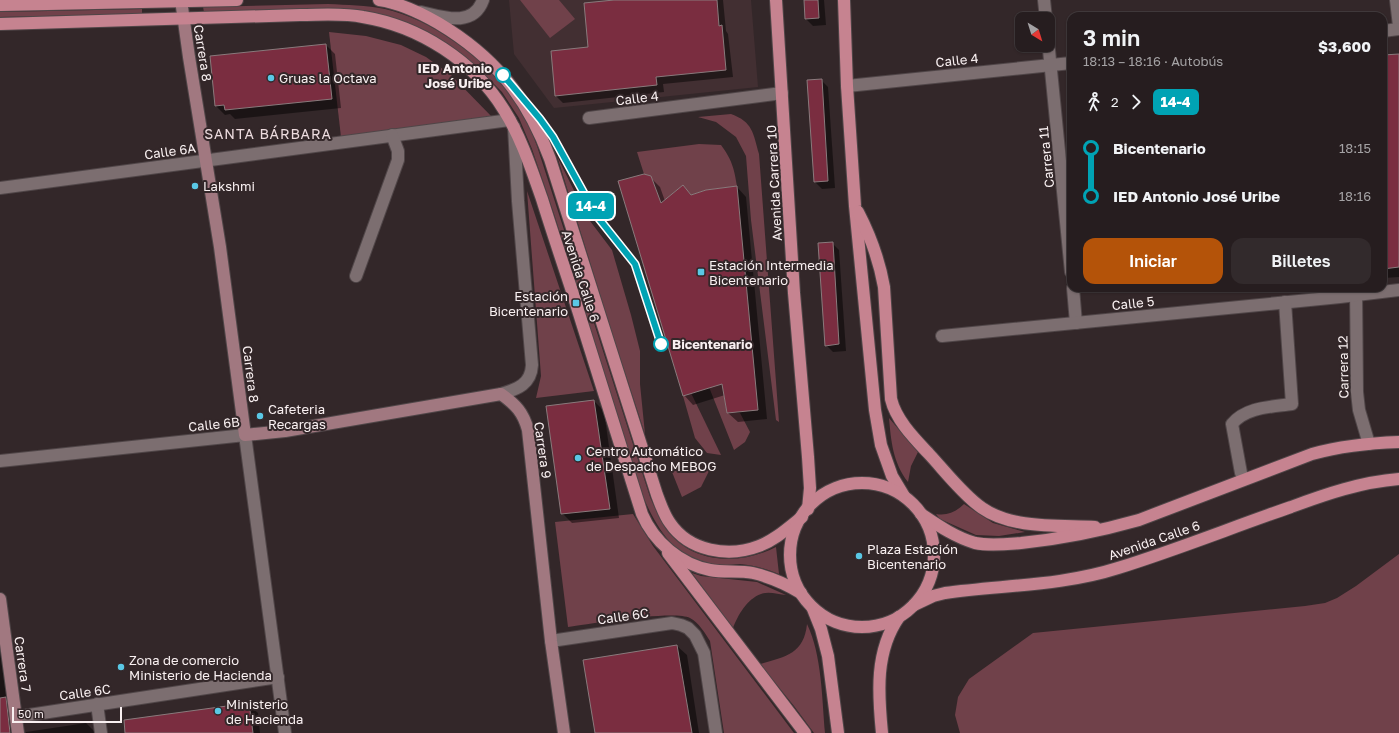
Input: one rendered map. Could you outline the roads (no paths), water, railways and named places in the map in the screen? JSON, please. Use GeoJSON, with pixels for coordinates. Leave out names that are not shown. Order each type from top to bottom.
{"type":"FeatureCollection","features":[{"type":"Feature","properties":{"kind":"main road"},"geometry":{"type":"LineString","coordinates":[[0,5],[238,0]]}},
{"type":"Feature","properties":{"kind":"main road","name":"Avenida Calle 6"},"geometry":{"type":"LineString","coordinates":[[379,0],[410,9],[468,42],[487,59],[512,86],[536,127],[550,159],[657,495],[665,515],[677,532],[689,542],[705,549],[730,552],[742,551],[758,547],[784,533],[821,496],[837,488],[856,484],[872,484],[889,488],[904,496]]}},
{"type":"Feature","properties":{"kind":"main road","name":"Avenida Carrera 10"},"geometry":{"type":"LineString","coordinates":[[776,0],[794,293],[810,488],[805,513]]}},
{"type":"Feature","properties":{"kind":"main road"},"geometry":{"type":"LineString","coordinates":[[805,513],[795,530],[791,551],[792,570],[801,593],[813,608],[825,617],[854,627],[870,627],[899,617],[914,605],[923,594],[933,568],[934,554],[932,540],[928,526],[921,514],[904,496],[892,476],[881,445],[877,427],[855,206],[847,86],[844,0]]}},
{"type":"Feature","properties":{"kind":"main road","name":"Avenida Calle 6"},"geometry":{"type":"LineString","coordinates":[[0,24],[333,15],[363,17],[398,26],[419,34],[457,58],[492,92],[504,109],[512,123],[532,171],[642,514],[651,531],[658,541],[679,557],[697,566],[710,570],[761,575],[779,581],[801,593]]}},
{"type":"Feature","properties":{"kind":"main road"},"geometry":{"type":"LineString","coordinates":[[855,206],[875,249],[881,269],[884,286],[891,399],[893,407],[910,433],[970,498],[981,508],[994,515],[1007,520],[1024,523],[1112,528]]}},
{"type":"Feature","properties":{"kind":"main road","name":"Avenida Calle 6"},"geometry":{"type":"LineString","coordinates":[[921,514],[954,535],[976,543],[991,544],[1042,541],[1112,528],[1139,520],[1312,454],[1332,449],[1399,442]]}},
{"type":"Feature","properties":{"kind":"main road","name":"Avenida Calle 6"},"geometry":{"type":"LineString","coordinates":[[914,605],[933,596],[944,593],[1047,582],[1098,574],[1161,554],[1321,496],[1350,487],[1399,479]]}},
{"type":"Feature","properties":{"kind":"main road"},"geometry":{"type":"LineString","coordinates":[[658,541],[805,733]]}},
{"type":"Feature","properties":{"kind":"main road"},"geometry":{"type":"LineString","coordinates":[[813,608],[827,648],[838,733]]}},
{"type":"Feature","properties":{"kind":"main road"},"geometry":{"type":"LineString","coordinates":[[882,733],[878,688],[880,664],[886,642],[899,617]]}},
{"type":"Feature","properties":{"kind":"street"},"geometry":{"type":"LineString","coordinates":[[410,9],[449,18],[461,18],[470,16],[477,11],[483,0]]}},
{"type":"Feature","properties":{"kind":"street"},"geometry":{"type":"LineString","coordinates":[[1044,0],[1045,12]]}},
{"type":"Feature","properties":{"kind":"street"},"geometry":{"type":"LineString","coordinates":[[1396,0],[1399,26]]}},
{"type":"Feature","properties":{"kind":"street","name":"Carrera 8"},"geometry":{"type":"LineString","coordinates":[[181,1],[220,247],[285,733]]}},
{"type":"Feature","properties":{"kind":"street"},"geometry":{"type":"LineString","coordinates":[[1387,30],[1399,29]]}},
{"type":"Feature","properties":{"kind":"street","name":"Carrera 11"},"geometry":{"type":"LineString","coordinates":[[1049,52],[1067,233]]}},
{"type":"Feature","properties":{"kind":"street","name":"Calle 4"},"geometry":{"type":"LineString","coordinates":[[847,86],[1067,63]]}},
{"type":"Feature","properties":{"kind":"street","name":"Calle 4"},"geometry":{"type":"LineString","coordinates":[[590,118],[782,93]]}},
{"type":"Feature","properties":{"kind":"street"},"geometry":{"type":"LineString","coordinates":[[501,394],[520,387],[528,380],[532,373],[512,123]]}},
{"type":"Feature","properties":{"kind":"street","name":"Calle 6A"},"geometry":{"type":"LineString","coordinates":[[0,188],[392,135],[512,123]]}},
{"type":"Feature","properties":{"kind":"street"},"geometry":{"type":"LineString","coordinates":[[356,276],[398,160],[398,151],[392,135]]}},
{"type":"Feature","properties":{"kind":"street","name":"Calle 5"},"geometry":{"type":"LineString","coordinates":[[1387,290],[1399,290]]}},
{"type":"Feature","properties":{"kind":"street"},"geometry":{"type":"LineString","coordinates":[[1073,292],[1076,323]]}},
{"type":"Feature","properties":{"kind":"street","name":"Calle 5"},"geometry":{"type":"LineString","coordinates":[[942,336],[1285,302],[1340,298],[1354,292]]}},
{"type":"Feature","properties":{"kind":"street","name":"Carrera 12"},"geometry":{"type":"LineString","coordinates":[[1356,292],[1357,392],[1359,410],[1369,444]]}},
{"type":"Feature","properties":{"kind":"street"},"geometry":{"type":"LineString","coordinates":[[1241,473],[1232,424],[1236,419],[1255,409],[1292,404],[1285,302]]}},
{"type":"Feature","properties":{"kind":"street","name":"Calle 6B"},"geometry":{"type":"LineString","coordinates":[[0,460],[285,431],[501,394]]}},
{"type":"Feature","properties":{"kind":"street","name":"Carrera 9"},"geometry":{"type":"LineString","coordinates":[[501,394],[520,409],[525,418],[528,430],[564,733]]}},
{"type":"Feature","properties":{"kind":"street","name":"Carrera 7"},"geometry":{"type":"LineString","coordinates":[[0,598],[18,733]]}},
{"type":"Feature","properties":{"kind":"street","name":"Calle 6C"},"geometry":{"type":"LineString","coordinates":[[552,641],[672,623],[685,626],[695,635],[704,653],[716,733]]}},
{"type":"Feature","properties":{"kind":"street","name":"Calle 6C"},"geometry":{"type":"LineString","coordinates":[[16,717],[278,677]]}},
{"type":"Feature","properties":{"kind":"street"},"geometry":{"type":"LineString","coordinates":[[96,704],[101,733]]}},
{"type":"Feature","properties":{"kind":"place","name":"IED Antonio José Uribe"},"geometry":{"type":"Point","coordinates":[503,75]}},
{"type":"Feature","properties":{"kind":"place","name":"Gruas la Octava"},"geometry":{"type":"Point","coordinates":[271,78]}},
{"type":"Feature","properties":{"kind":"place","name":"Lakshmi"},"geometry":{"type":"Point","coordinates":[195,186]}},
{"type":"Feature","properties":{"kind":"place","name":"Estación Intermedia Bicentenario"},"geometry":{"type":"Point","coordinates":[701,272]}},
{"type":"Feature","properties":{"kind":"place","name":"Estación Bicentenario"},"geometry":{"type":"Point","coordinates":[576,303]}},
{"type":"Feature","properties":{"kind":"place","name":"Bicentenario"},"geometry":{"type":"Point","coordinates":[661,344]}},
{"type":"Feature","properties":{"kind":"place","name":"Cafeteria Recargas"},"geometry":{"type":"Point","coordinates":[260,416]}},
{"type":"Feature","properties":{"kind":"place","name":"Centro Automático de Despacho MEBOG"},"geometry":{"type":"Point","coordinates":[578,458]}},
{"type":"Feature","properties":{"kind":"place","name":"Plaza Estación Bicentenario"},"geometry":{"type":"Point","coordinates":[859,556]}},
{"type":"Feature","properties":{"kind":"place","name":"Zona de comercio Ministerio de Hacienda"},"geometry":{"type":"Point","coordinates":[121,667]}},
{"type":"Feature","properties":{"kind":"place","name":"Ministerio de Hacienda"},"geometry":{"type":"Point","coordinates":[218,711]}},
{"type":"Feature","properties":{"kind":"district","name":"SANTA BÁRBARA"},"geometry":{"type":"Point","coordinates":[268,134]}}]}
